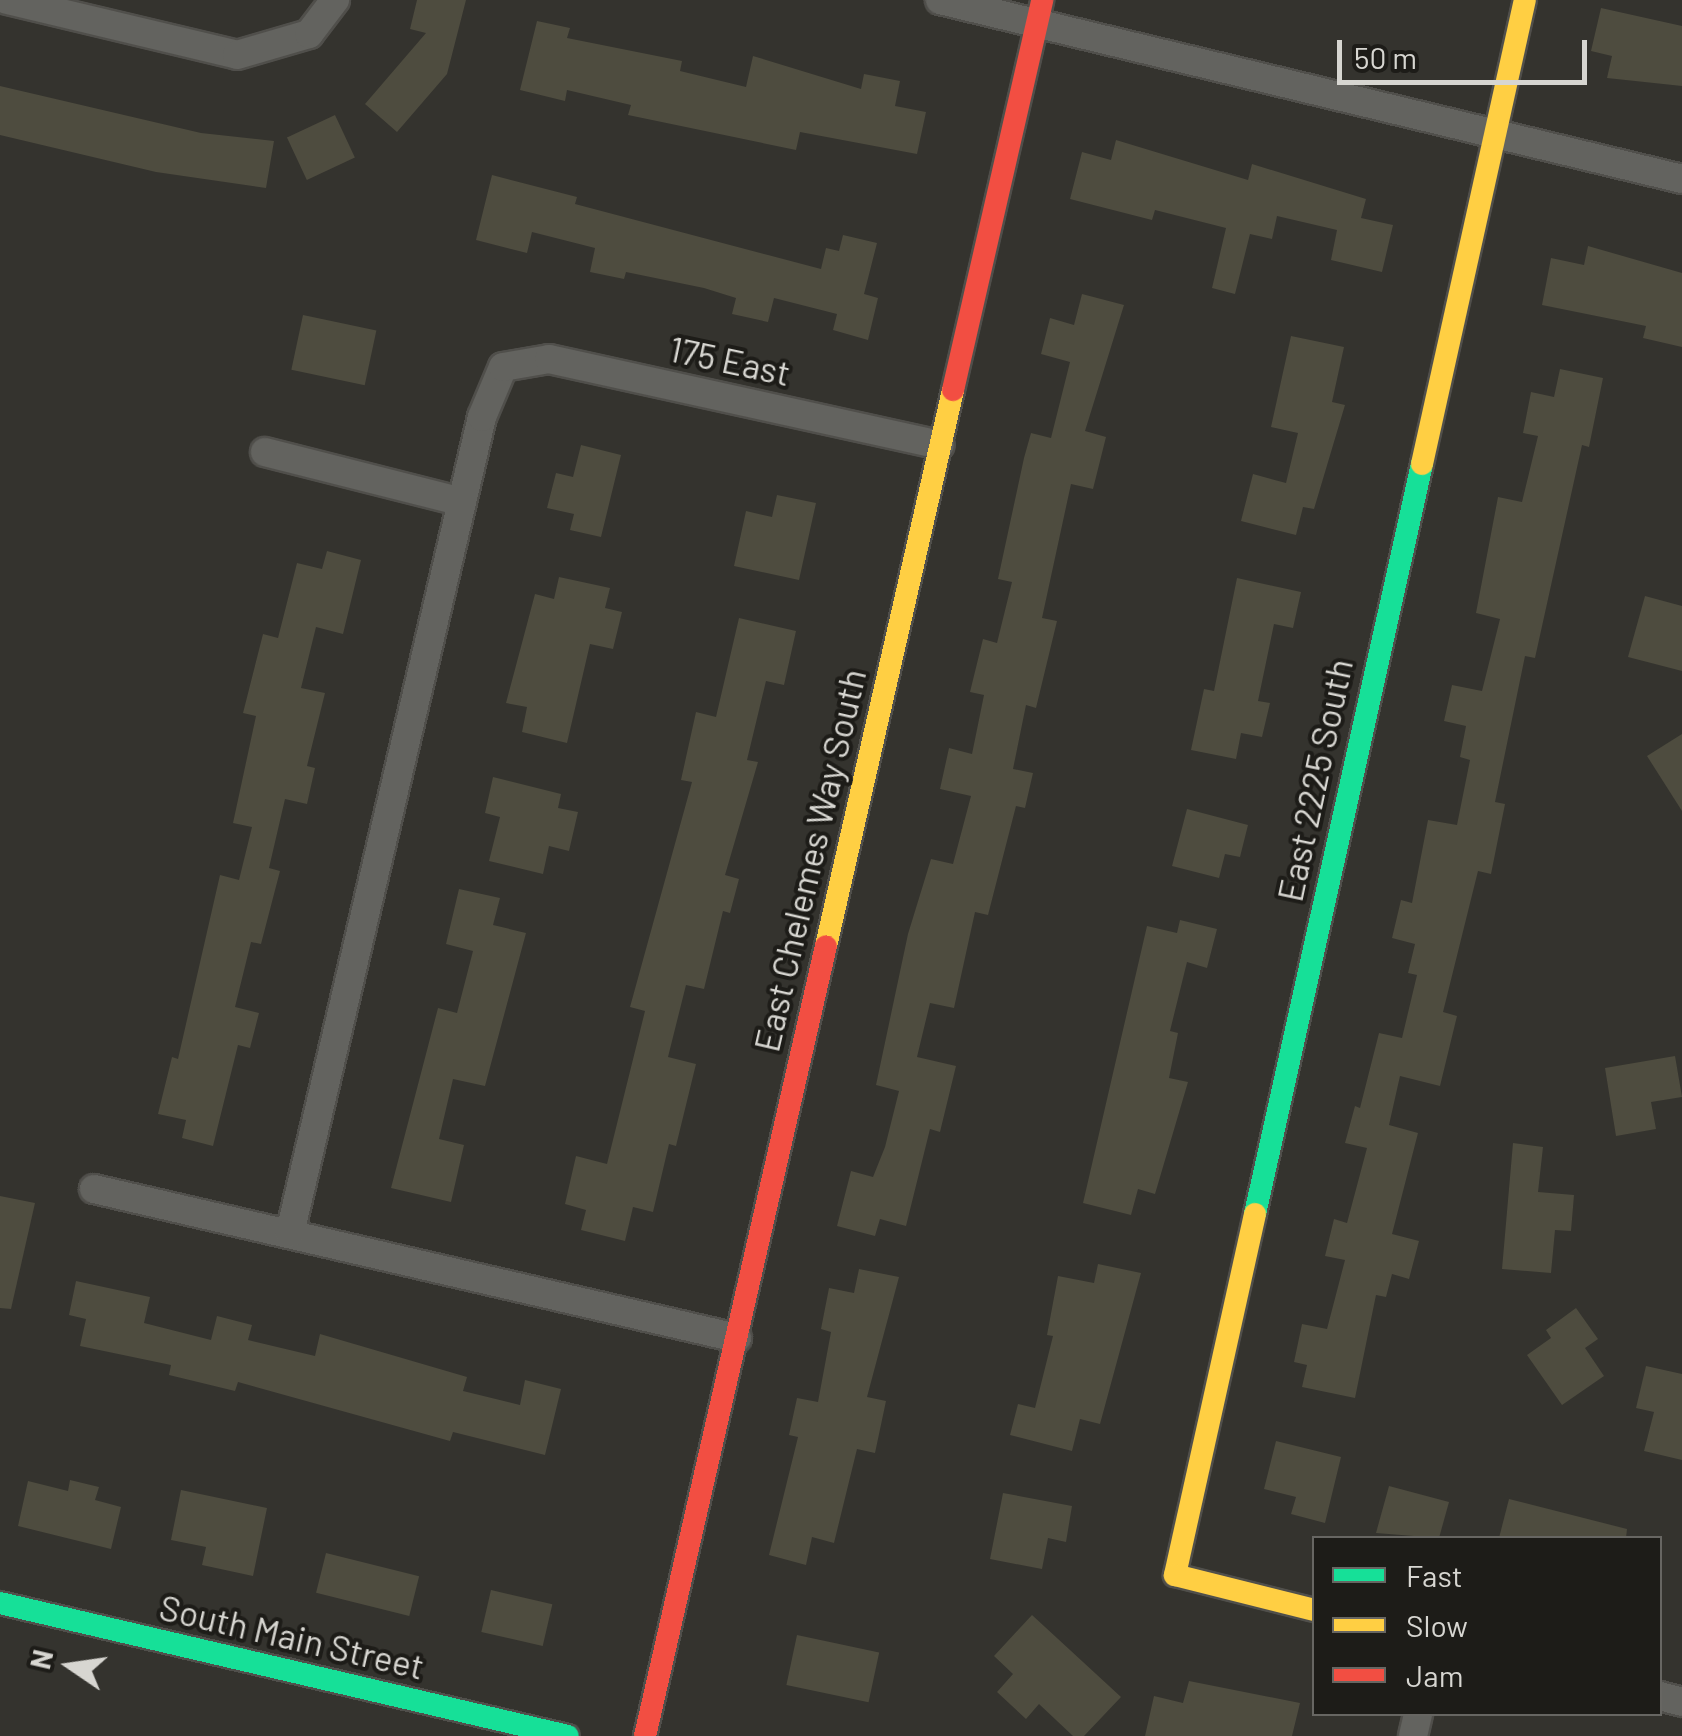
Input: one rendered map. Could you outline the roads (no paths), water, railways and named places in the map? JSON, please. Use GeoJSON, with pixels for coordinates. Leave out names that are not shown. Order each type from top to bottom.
{"type":"FeatureCollection","features":[{"type":"Feature","properties":{"kind":"street"},"geometry":{"type":"LineString","coordinates":[[7,0],[238,55],[309,34],[334,0]]}},
{"type":"Feature","properties":{"kind":"street"},"geometry":{"type":"LineString","coordinates":[[940,0],[1040,12],[1492,134],[1682,179]]}},
{"type":"Feature","properties":{"kind":"street","name":"East 2225 South"},"geometry":{"type":"LineString","coordinates":[[1312,1609],[1175,1575],[1524,0]]}},
{"type":"Feature","properties":{"kind":"street","name":"East Chelemes Way South"},"geometry":{"type":"LineString","coordinates":[[646,1736],[1040,12]]}},
{"type":"Feature","properties":{"kind":"street","name":"175 East"},"geometry":{"type":"LineString","coordinates":[[462,502],[482,417],[503,367],[549,358],[940,444]]}},
{"type":"Feature","properties":{"kind":"street"},"geometry":{"type":"LineString","coordinates":[[266,452],[462,502],[290,1233]]}},
{"type":"Feature","properties":{"kind":"street"},"geometry":{"type":"LineString","coordinates":[[94,1189],[736,1338]]}},
{"type":"Feature","properties":{"kind":"street","name":"South Main Street"},"geometry":{"type":"LineString","coordinates":[[0,1603],[568,1736]]}}]}
